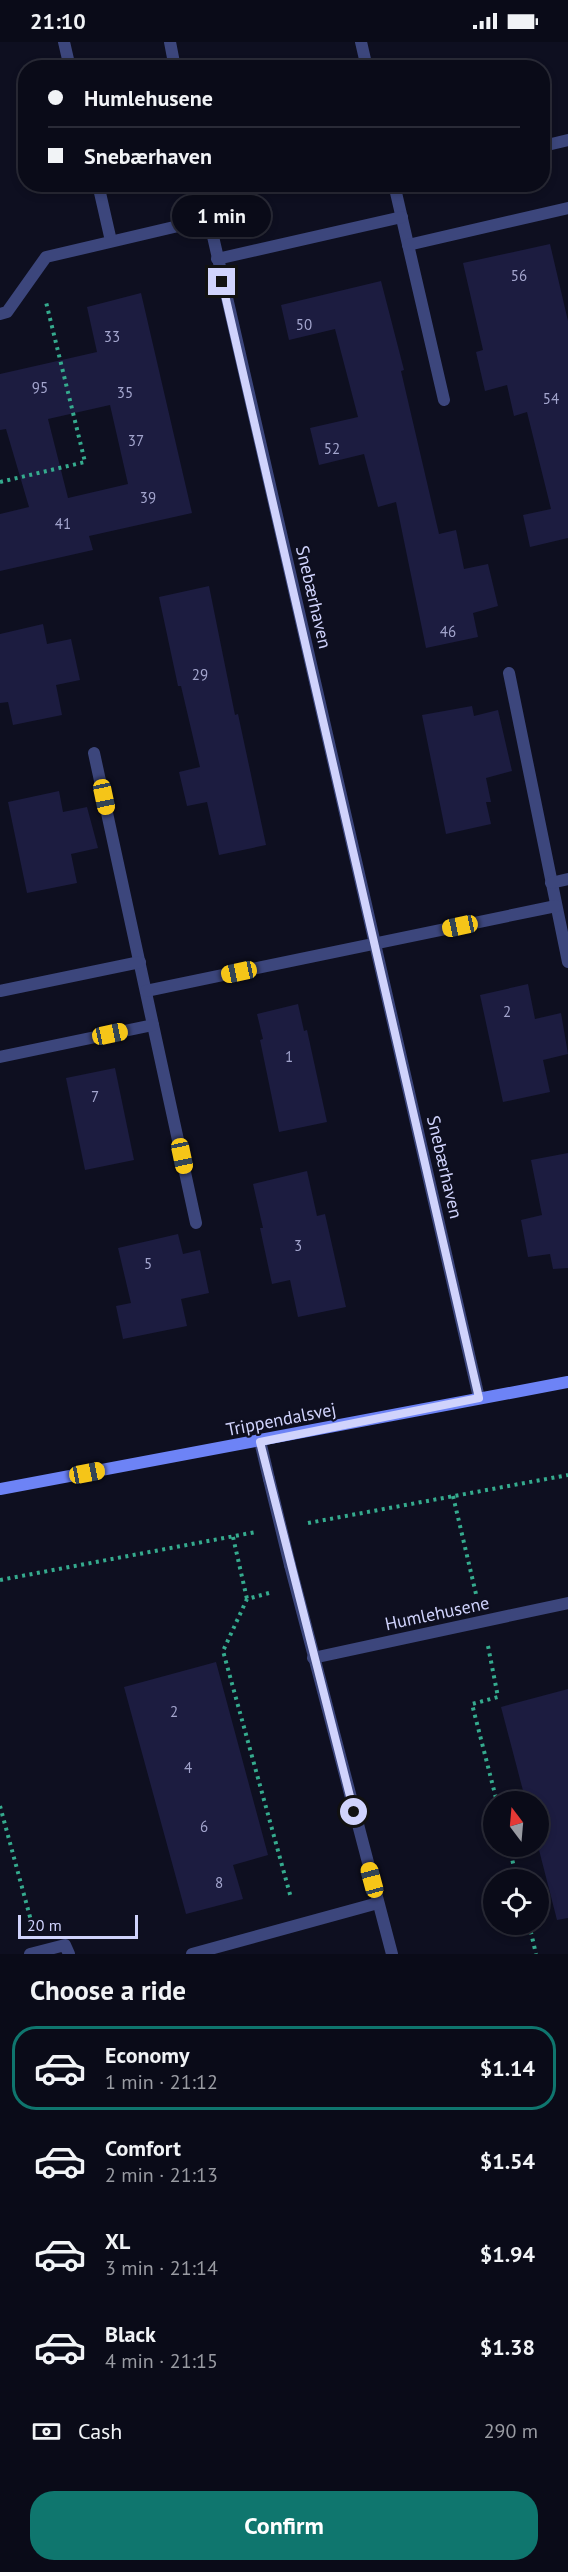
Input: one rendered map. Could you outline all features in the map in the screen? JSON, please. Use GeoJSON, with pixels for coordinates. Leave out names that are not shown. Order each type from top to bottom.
{"type":"FeatureCollection","features":[{"type":"Feature","properties":{"kind":"street"},"geometry":{"type":"LineString","coordinates":[[64,42],[68,60]]}},
{"type":"Feature","properties":{"kind":"street"},"geometry":{"type":"LineString","coordinates":[[170,42],[173,60]]}},
{"type":"Feature","properties":{"kind":"street"},"geometry":{"type":"LineString","coordinates":[[361,42],[365,60]]}},
{"type":"Feature","properties":{"kind":"street"},"geometry":{"type":"LineString","coordinates":[[550,144],[568,140]]}},
{"type":"Feature","properties":{"kind":"street"},"geometry":{"type":"LineString","coordinates":[[100,192],[111,242]]}},
{"type":"Feature","properties":{"kind":"street","name":"Snebærhaven"},"geometry":{"type":"LineString","coordinates":[[203,192],[479,1398]]}},
{"type":"Feature","properties":{"kind":"street"},"geometry":{"type":"LineString","coordinates":[[396,192],[444,400]]}},
{"type":"Feature","properties":{"kind":"street"},"geometry":{"type":"LineString","coordinates":[[408,244],[568,208]]}},
{"type":"Feature","properties":{"kind":"street"},"geometry":{"type":"LineString","coordinates":[[217,259],[402,217]]}},
{"type":"Feature","properties":{"kind":"street"},"geometry":{"type":"LineString","coordinates":[[0,314],[8,312],[46,257],[208,219]]}},
{"type":"Feature","properties":{"kind":"street"},"geometry":{"type":"LineString","coordinates":[[509,673],[551,883],[566,941],[568,963]]}},
{"type":"Feature","properties":{"kind":"street"},"geometry":{"type":"LineString","coordinates":[[94,753],[196,1223]]}},
{"type":"Feature","properties":{"kind":"street"},"geometry":{"type":"LineString","coordinates":[[551,883],[568,879]]}},
{"type":"Feature","properties":{"kind":"street"},"geometry":{"type":"LineString","coordinates":[[146,991],[556,906]]}},
{"type":"Feature","properties":{"kind":"street"},"geometry":{"type":"LineString","coordinates":[[0,991],[140,962]]}},
{"type":"Feature","properties":{"kind":"street"},"geometry":{"type":"LineString","coordinates":[[0,1057],[153,1025]]}},
{"type":"Feature","properties":{"kind":"street","name":"Trippendalsvej"},"geometry":{"type":"LineString","coordinates":[[0,1489],[260,1442],[568,1382]]}},
{"type":"Feature","properties":{"kind":"street"},"geometry":{"type":"LineString","coordinates":[[260,1442],[313,1658],[392,1954]]}},
{"type":"Feature","properties":{"kind":"street","name":"Humlehusene"},"geometry":{"type":"LineString","coordinates":[[313,1658],[568,1603]]}},
{"type":"Feature","properties":{"kind":"street"},"geometry":{"type":"LineString","coordinates":[[192,1954],[378,1903]]}},
{"type":"Feature","properties":{"kind":"street"},"geometry":{"type":"LineString","coordinates":[[34,1953],[65,1945],[69,1954]]}},
{"type":"Feature","properties":{"kind":"path"},"geometry":{"type":"LineString","coordinates":[[0,482],[85,462],[47,303],[28,283]]}},
{"type":"Feature","properties":{"kind":"path"},"geometry":{"type":"LineString","coordinates":[[453,1496],[483,1621],[498,1697],[472,1704],[494,1791]]}},
{"type":"Feature","properties":{"kind":"path"},"geometry":{"type":"LineString","coordinates":[[233,1537],[247,1599],[223,1651],[298,1925]]}},
{"type":"Feature","properties":{"kind":"path"},"geometry":{"type":"LineString","coordinates":[[247,1599],[296,1587]]}},
{"type":"Feature","properties":{"kind":"path"},"geometry":{"type":"LineString","coordinates":[[0,1806],[34,1953]]}},
{"type":"Feature","properties":{"kind":"path"},"geometry":{"type":"LineString","coordinates":[[532,1935],[536,1954]]}},
{"type":"Feature","properties":{"kind":"building"},"geometry":{"type":"Polygon","coordinates":[[[550,244],[568,321],[568,538],[530,547],[523,515],[551,509],[527,412],[514,416],[507,385],[485,391],[476,352],[483,350],[463,263],[550,244]]]}},
{"type":"Feature","properties":{"kind":"building"},"geometry":{"type":"Polygon","coordinates":[[[381,281],[404,370],[401,371],[439,534],[456,530],[464,569],[488,564],[498,606],[473,613],[478,637],[426,648],[396,502],[378,507],[364,454],[319,465],[310,428],[358,417],[335,329],[289,340],[281,305],[381,281]]]}},
{"type":"Feature","properties":{"kind":"building"},"geometry":{"type":"Polygon","coordinates":[[[141,293],[192,513],[89,536],[93,550],[0,571],[0,514],[29,507],[6,429],[0,430],[0,374],[97,352],[87,307],[141,293]],[[110,405],[48,419],[68,498],[128,484],[110,405]]]}},
{"type":"Feature","properties":{"kind":"building"},"geometry":{"type":"Polygon","coordinates":[[[209,586],[235,715],[238,714],[266,845],[219,855],[207,802],[187,806],[179,772],[200,767],[181,686],[178,686],[159,597],[209,586]]]}},
{"type":"Feature","properties":{"kind":"building"},"geometry":{"type":"Polygon","coordinates":[[[43,624],[47,644],[71,639],[80,680],[56,685],[62,715],[13,725],[8,702],[0,703],[0,634],[43,624]]]}},
{"type":"Feature","properties":{"kind":"building"},"geometry":{"type":"Polygon","coordinates":[[[472,706],[474,716],[498,710],[512,771],[486,778],[491,802],[486,802],[491,824],[446,834],[422,715],[472,706]]]}},
{"type":"Feature","properties":{"kind":"building"},"geometry":{"type":"Polygon","coordinates":[[[59,791],[63,812],[87,807],[98,848],[71,854],[77,883],[27,893],[8,802],[59,791]]]}},
{"type":"Feature","properties":{"kind":"building"},"geometry":{"type":"Polygon","coordinates":[[[528,984],[535,1019],[561,1013],[568,1054],[543,1060],[550,1092],[503,1102],[480,995],[528,984]]]}},
{"type":"Feature","properties":{"kind":"building"},"geometry":{"type":"Polygon","coordinates":[[[298,1004],[304,1031],[307,1030],[327,1122],[279,1132],[260,1040],[263,1039],[257,1014],[298,1004]]]}},
{"type":"Feature","properties":{"kind":"building"},"geometry":{"type":"Polygon","coordinates":[[[115,1068],[134,1160],[85,1170],[66,1078],[115,1068]]]}},
{"type":"Feature","properties":{"kind":"building"},"geometry":{"type":"Polygon","coordinates":[[[568,1153],[568,1268],[553,1269],[550,1254],[528,1257],[521,1220],[542,1215],[531,1160],[568,1153]]]}},
{"type":"Feature","properties":{"kind":"building"},"geometry":{"type":"Polygon","coordinates":[[[307,1171],[317,1216],[325,1214],[346,1307],[298,1317],[290,1280],[272,1284],[253,1184],[307,1171]]]}},
{"type":"Feature","properties":{"kind":"building"},"geometry":{"type":"Polygon","coordinates":[[[178,1234],[183,1254],[200,1250],[209,1293],[181,1299],[187,1326],[123,1339],[116,1306],[131,1303],[118,1248],[178,1234]]]}},
{"type":"Feature","properties":{"kind":"building"},"geometry":{"type":"Polygon","coordinates":[[[216,1662],[268,1855],[233,1865],[243,1899],[186,1914],[124,1687],[216,1662]]]}},
{"type":"Feature","properties":{"kind":"building"},"geometry":{"type":"Polygon","coordinates":[[[568,1689],[568,1918],[557,1920],[549,1889],[549,1869],[544,1869],[541,1857],[549,1857],[549,1791],[523,1791],[501,1707],[568,1689]]]}},
{"type":"Feature","properties":{"kind":"route"},"geometry":{"type":"LineString","coordinates":[[222,282],[479,1398],[260,1442],[313,1658],[354,1812]]}}]}
